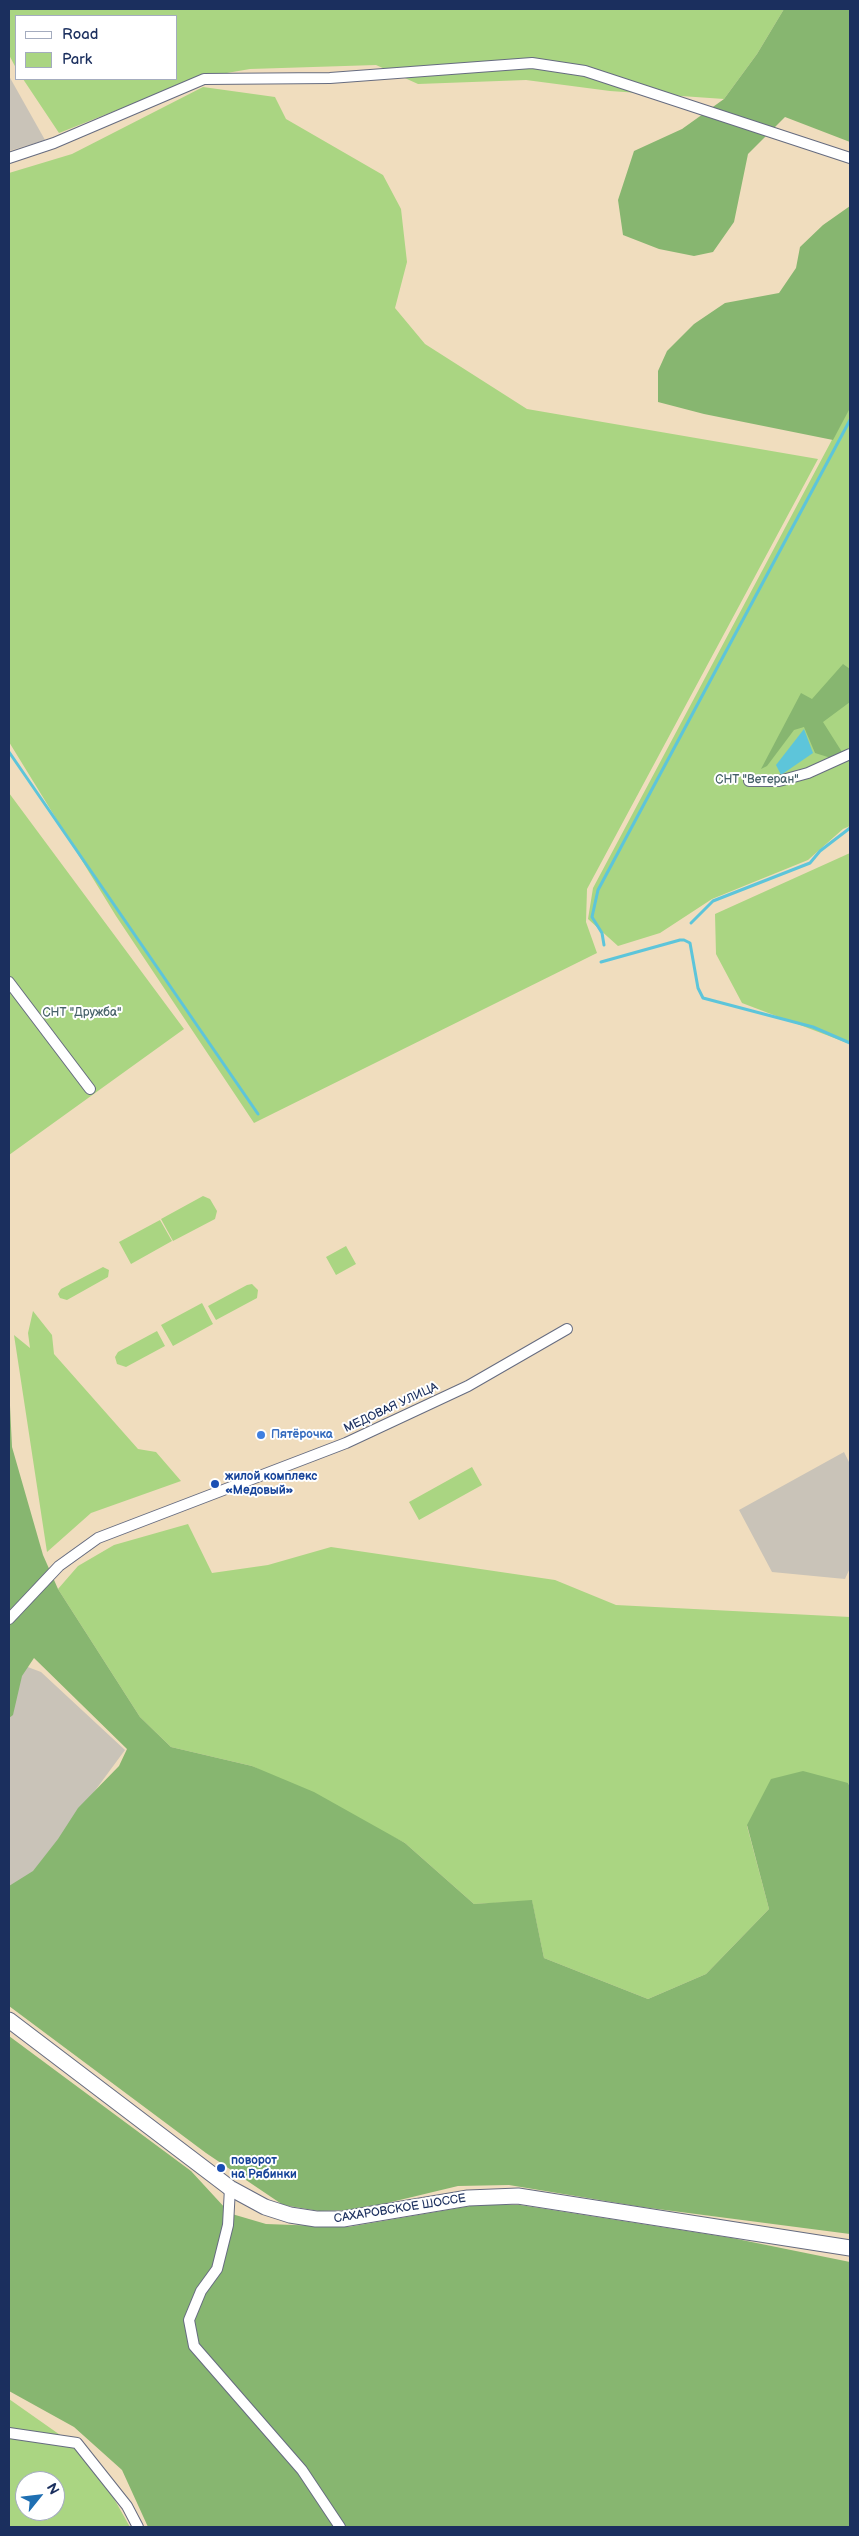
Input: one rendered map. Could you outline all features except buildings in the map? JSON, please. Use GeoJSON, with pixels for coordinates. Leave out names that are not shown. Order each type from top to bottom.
{"type":"FeatureCollection","features":[{"type":"Feature","properties":{"kind":"main road","name":"САХАРОВСКОЕ ШОССЕ"},"geometry":{"type":"LineString","coordinates":[[9,2020],[230,2188],[265,2207],[310,2219],[356,2218],[475,2197],[518,2196],[850,2248]]}},
{"type":"Feature","properties":{"kind":"street"},"geometry":{"type":"LineString","coordinates":[[9,158],[54,143],[204,79],[330,78],[532,63],[585,71],[850,158]]}},
{"type":"Feature","properties":{"kind":"street"},"geometry":{"type":"LineString","coordinates":[[749,781],[779,782],[808,773],[850,754]]}},
{"type":"Feature","properties":{"kind":"street"},"geometry":{"type":"LineString","coordinates":[[9,982],[90,1089]]}},
{"type":"Feature","properties":{"kind":"street","name":"МЕДОВАЯ УЛИЦА"},"geometry":{"type":"LineString","coordinates":[[9,1619],[59,1566],[98,1538],[330,1450],[389,1424],[468,1386],[567,1329]]}},
{"type":"Feature","properties":{"kind":"street"},"geometry":{"type":"LineString","coordinates":[[230,2188],[228,2225],[217,2269],[201,2291],[189,2320],[194,2346],[302,2470],[340,2527]]}},
{"type":"Feature","properties":{"kind":"street"},"geometry":{"type":"LineString","coordinates":[[9,2433],[77,2443],[127,2506],[138,2527]]}},
{"type":"Feature","properties":{"kind":"shaded area"},"geometry":{"type":"Polygon","coordinates":[[[9,76],[45,140],[9,151],[9,76]]]}},
{"type":"Feature","properties":{"kind":"shaded area"},"geometry":{"type":"Polygon","coordinates":[[[844,1452],[850,1464],[850,1568],[845,1579],[772,1572],[739,1510],[844,1452]]]}},
{"type":"Feature","properties":{"kind":"shaded area"},"geometry":{"type":"Polygon","coordinates":[[[9,1660],[41,1672],[125,1750],[15,1899],[9,1899],[9,1660]]]}},
{"type":"Feature","properties":{"kind":"green space"},"geometry":{"type":"Polygon","coordinates":[[[9,9],[784,9],[757,54],[724,99],[610,91],[526,80],[418,84],[376,65],[250,69],[198,78],[59,133],[24,80],[178,80],[178,15],[15,15],[15,66],[9,55],[9,9]]]}},
{"type":"Feature","properties":{"kind":"green space"},"geometry":{"type":"Polygon","coordinates":[[[784,9],[850,9],[850,142],[785,117],[748,154],[734,222],[713,252],[694,256],[659,249],[623,235],[618,200],[634,151],[682,129],[724,99],[757,54],[784,9]]]}},
{"type":"Feature","properties":{"kind":"green space"},"geometry":{"type":"Polygon","coordinates":[[[203,87],[275,97],[286,119],[383,175],[401,209],[407,262],[395,308],[425,344],[527,409],[818,459],[587,889],[586,922],[597,953],[254,1123],[116,916],[9,742],[9,173],[72,154],[203,87]]]}},
{"type":"Feature","properties":{"kind":"green space"},"geometry":{"type":"Polygon","coordinates":[[[850,206],[850,408],[833,440],[704,414],[658,402],[658,371],[667,351],[694,324],[725,303],[779,293],[796,268],[800,247],[823,225],[850,206]]]}},
{"type":"Feature","properties":{"kind":"green space","name":"СНТ \"Ветеран\""},"geometry":{"type":"Polygon","coordinates":[[[850,406],[850,826],[843,829],[808,860],[712,899],[660,933],[618,946],[588,919],[593,888],[850,406]]]}},
{"type":"Feature","properties":{"kind":"green space"},"geometry":{"type":"Polygon","coordinates":[[[843,664],[850,669],[850,702],[823,722],[842,752],[831,758],[815,753],[804,727],[794,730],[767,766],[761,769],[801,693],[812,699],[843,664]]]}},
{"type":"Feature","properties":{"kind":"green space","name":"СНТ \"Дружба\""},"geometry":{"type":"Polygon","coordinates":[[[9,793],[184,1029],[9,1155],[9,793]]]}},
{"type":"Feature","properties":{"kind":"green space"},"geometry":{"type":"Polygon","coordinates":[[[850,853],[850,1044],[742,1003],[716,954],[715,914],[850,853]]]}},
{"type":"Feature","properties":{"kind":"green space"},"geometry":{"type":"Polygon","coordinates":[[[203,1196],[210,1199],[217,1211],[215,1219],[173,1241],[161,1219],[203,1196]]]}},
{"type":"Feature","properties":{"kind":"green space"},"geometry":{"type":"Polygon","coordinates":[[[160,1220],[172,1241],[131,1264],[119,1242],[160,1220]]]}},
{"type":"Feature","properties":{"kind":"green space"},"geometry":{"type":"Polygon","coordinates":[[[346,1246],[356,1264],[336,1275],[326,1257],[346,1246]]]}},
{"type":"Feature","properties":{"kind":"green space"},"geometry":{"type":"Polygon","coordinates":[[[103,1267],[109,1270],[108,1277],[67,1300],[60,1298],[58,1294],[61,1289],[103,1267]]]}},
{"type":"Feature","properties":{"kind":"green space"},"geometry":{"type":"Polygon","coordinates":[[[252,1284],[258,1290],[257,1298],[216,1320],[208,1306],[252,1284]]]}},
{"type":"Feature","properties":{"kind":"green space"},"geometry":{"type":"Polygon","coordinates":[[[202,1303],[213,1324],[173,1346],[161,1325],[202,1303]]]}},
{"type":"Feature","properties":{"kind":"green space"},"geometry":{"type":"Polygon","coordinates":[[[33,1311],[52,1335],[54,1354],[138,1449],[156,1452],[181,1481],[91,1513],[47,1552],[14,1335],[30,1348],[28,1333],[33,1311]]]}},
{"type":"Feature","properties":{"kind":"green space"},"geometry":{"type":"Polygon","coordinates":[[[157,1331],[165,1346],[126,1367],[117,1364],[115,1357],[118,1352],[157,1331]]]}},
{"type":"Feature","properties":{"kind":"green space"},"geometry":{"type":"Polygon","coordinates":[[[9,1385],[12,1447],[43,1555],[58,1589],[140,1717],[171,1747],[252,1766],[314,1792],[405,1843],[474,1904],[532,1900],[544,1958],[648,1999],[706,1974],[769,1909],[747,1825],[771,1779],[803,1771],[848,1783],[850,1787],[850,2234],[642,2207],[509,2185],[458,2186],[358,2210],[319,2211],[283,2205],[206,2153],[9,2006],[9,1886],[33,1871],[58,1839],[78,1808],[119,1766],[127,1749],[34,1658],[22,1676],[13,1715],[9,1718],[9,1385]]]}},
{"type":"Feature","properties":{"kind":"green space"},"geometry":{"type":"Polygon","coordinates":[[[472,1467],[482,1485],[419,1520],[409,1502],[472,1467]]]}},
{"type":"Feature","properties":{"kind":"green space"},"geometry":{"type":"Polygon","coordinates":[[[188,1524],[212,1573],[268,1565],[331,1547],[555,1580],[616,1605],[850,1617],[850,1787],[848,1783],[747,1826],[769,1909],[706,1974],[648,1999],[544,1958],[532,1901],[474,1904],[405,1843],[252,1766],[171,1747],[140,1717],[58,1589],[78,1566],[114,1545],[188,1524]]]}},
{"type":"Feature","properties":{"kind":"green space"},"geometry":{"type":"Polygon","coordinates":[[[9,2036],[191,2171],[226,2209],[225,2225],[214,2269],[203,2293],[220,2270],[232,2214],[266,2224],[348,2227],[482,2204],[520,2205],[732,2238],[850,2262],[850,2527],[148,2527],[122,2470],[74,2427],[9,2391],[9,2036]]]}},
{"type":"Feature","properties":{"kind":"green space"},"geometry":{"type":"Polygon","coordinates":[[[9,2399],[90,2456],[130,2527],[9,2527],[9,2399]]]}},
{"type":"Feature","properties":{"kind":"water"},"geometry":{"type":"Polygon","coordinates":[[[804,729],[813,753],[781,775],[776,765],[804,729]]]}},
{"type":"Feature","properties":{"kind":"waterway"},"geometry":{"type":"LineString","coordinates":[[604,945],[602,933],[592,917],[598,890],[850,420]]}},
{"type":"Feature","properties":{"kind":"waterway"},"geometry":{"type":"LineString","coordinates":[[9,752],[258,1114]]}},
{"type":"Feature","properties":{"kind":"waterway"},"geometry":{"type":"LineString","coordinates":[[691,923],[713,901],[810,863],[820,851],[850,828]]}},
{"type":"Feature","properties":{"kind":"waterway"},"geometry":{"type":"LineString","coordinates":[[601,962],[684,940],[690,943],[698,988],[703,998],[813,1027],[850,1043]]}},
{"type":"Feature","properties":{"kind":"place","name":"Пятёрочка"},"geometry":{"type":"Point","coordinates":[261,1435]}},
{"type":"Feature","properties":{"kind":"place","name":"жилой комплекс «Медовый»"},"geometry":{"type":"Point","coordinates":[215,1484]}},
{"type":"Feature","properties":{"kind":"place","name":"поворот на Рябинки"},"geometry":{"type":"Point","coordinates":[221,2168]}}]}
